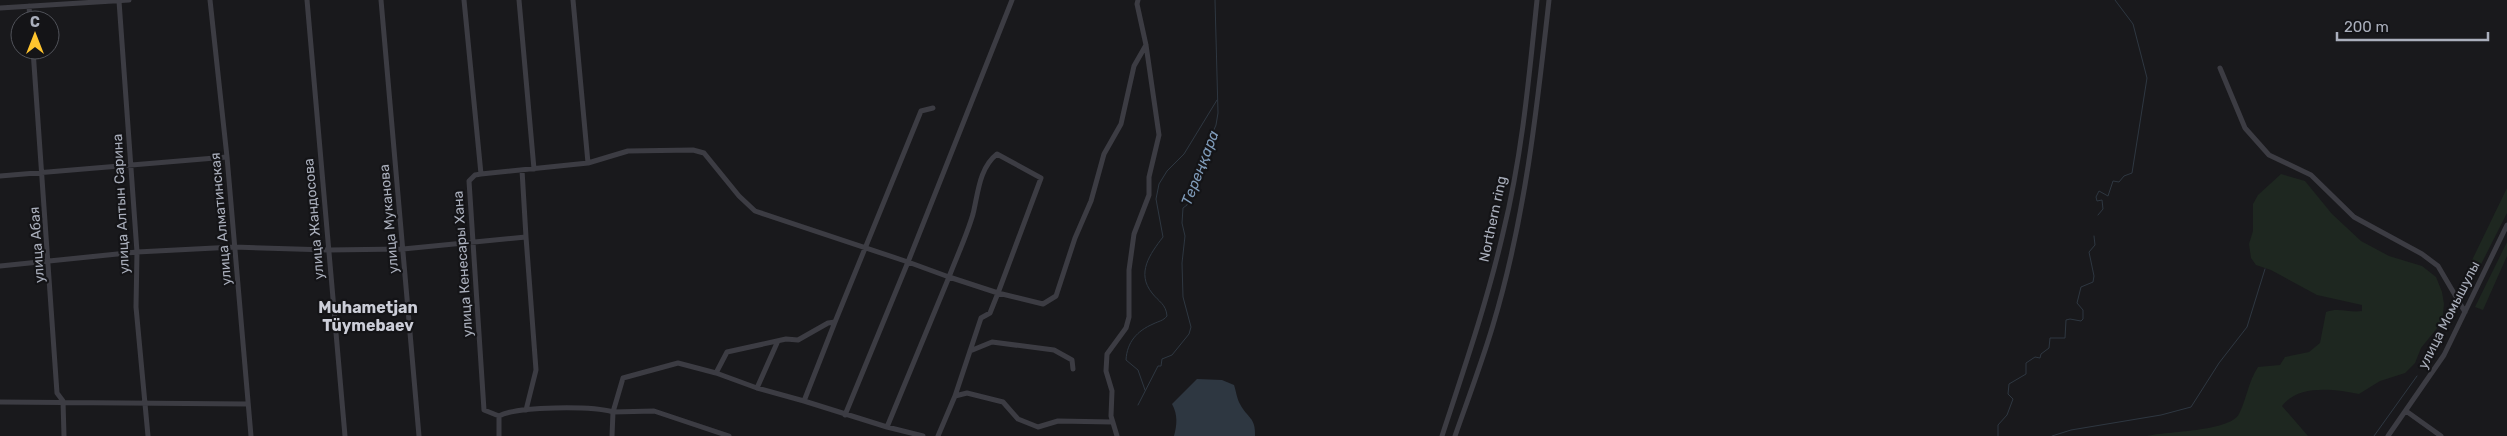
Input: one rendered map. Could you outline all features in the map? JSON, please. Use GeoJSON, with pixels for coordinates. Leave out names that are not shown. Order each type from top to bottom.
{"type":"FeatureCollection","features":[{"type":"Feature","properties":{"kind":"street"},"geometry":{"type":"LineString","coordinates":[[0,8],[128,0]]}},
{"type":"Feature","properties":{"kind":"street","name":"улица Алматинская"},"geometry":{"type":"LineString","coordinates":[[210,0],[251,436]]}},
{"type":"Feature","properties":{"kind":"street","name":"улица Жандосова"},"geometry":{"type":"LineString","coordinates":[[307,0],[345,436]]}},
{"type":"Feature","properties":{"kind":"street","name":"улица Муканова"},"geometry":{"type":"LineString","coordinates":[[381,0],[419,436]]}},
{"type":"Feature","properties":{"kind":"street"},"geometry":{"type":"LineString","coordinates":[[464,0],[481,174],[588,163],[628,151],[693,150],[704,153],[739,196],[755,211],[998,293],[1042,304],[1056,296],[1074,238],[1091,201],[1104,154],[1121,124],[1134,66],[1146,44]]}},
{"type":"Feature","properties":{"kind":"street"},"geometry":{"type":"LineString","coordinates":[[519,0],[534,169]]}},
{"type":"Feature","properties":{"kind":"street"},"geometry":{"type":"LineString","coordinates":[[573,0],[588,163]]}},
{"type":"Feature","properties":{"kind":"street"},"geometry":{"type":"LineString","coordinates":[[845,415],[1012,0]]}},
{"type":"Feature","properties":{"kind":"street"},"geometry":{"type":"LineString","coordinates":[[1117,436],[1112,422],[1112,391],[1106,370],[1107,354],[1126,328],[1129,317],[1129,270],[1134,234],[1149,196],[1149,178],[1158,135],[1146,44],[1137,4],[1138,0]]}},
{"type":"Feature","properties":{"kind":"street","name":"Northern ring"},"geometry":{"type":"LineString","coordinates":[[1442,436],[1480,322],[1504,232],[1522,140],[1537,0]]}},
{"type":"Feature","properties":{"kind":"street","name":"Northern ring"},"geometry":{"type":"LineString","coordinates":[[1455,436],[1494,324],[1516,234],[1533,146],[1550,0]]}},
{"type":"Feature","properties":{"kind":"street","name":"улица Алтын Сарина"},"geometry":{"type":"LineString","coordinates":[[119,1],[137,252],[136,307],[148,436]]}},
{"type":"Feature","properties":{"kind":"street"},"geometry":{"type":"LineString","coordinates":[[29,6],[29,10]]}},
{"type":"Feature","properties":{"kind":"street","name":"улица Абая"},"geometry":{"type":"LineString","coordinates":[[34,60],[57,393],[63,401],[64,436]]}},
{"type":"Feature","properties":{"kind":"street"},"geometry":{"type":"LineString","coordinates":[[2220,68],[2245,128],[2269,154],[2311,175],[2354,218],[2422,254],[2438,266],[2465,312]]}},
{"type":"Feature","properties":{"kind":"street"},"geometry":{"type":"LineString","coordinates":[[804,401],[921,112],[934,108]]}},
{"type":"Feature","properties":{"kind":"street"},"geometry":{"type":"LineString","coordinates":[[887,427],[949,277],[973,213],[976,191],[992,158],[997,154],[1041,178],[990,313],[981,318],[938,436]]}},
{"type":"Feature","properties":{"kind":"street"},"geometry":{"type":"LineString","coordinates":[[0,176],[226,157]]}},
{"type":"Feature","properties":{"kind":"street"},"geometry":{"type":"LineString","coordinates":[[522,170],[536,370],[526,410]]}},
{"type":"Feature","properties":{"kind":"street","name":"улица Кенесары Хана"},"geometry":{"type":"LineString","coordinates":[[481,174],[475,175],[468,181],[484,410],[499,416]]}},
{"type":"Feature","properties":{"kind":"street","name":"улица Момышулы"},"geometry":{"type":"LineString","coordinates":[[2388,436],[2444,355],[2507,225]]}},
{"type":"Feature","properties":{"kind":"street"},"geometry":{"type":"LineString","coordinates":[[0,266],[137,252],[234,247],[328,250],[403,249],[526,237]]}},
{"type":"Feature","properties":{"kind":"street"},"geometry":{"type":"LineString","coordinates":[[716,373],[727,352],[777,343],[786,339],[798,340],[828,323],[835,322]]}},
{"type":"Feature","properties":{"kind":"street"},"geometry":{"type":"LineString","coordinates":[[970,351],[992,342],[1054,350],[1072,360],[1073,370]]}},
{"type":"Feature","properties":{"kind":"street"},"geometry":{"type":"LineString","coordinates":[[757,388],[777,343]]}},
{"type":"Feature","properties":{"kind":"street"},"geometry":{"type":"LineString","coordinates":[[612,436],[613,412],[623,378],[678,363],[716,373],[757,388],[845,415],[923,436]]}},
{"type":"Feature","properties":{"kind":"street"},"geometry":{"type":"LineString","coordinates":[[954,396],[967,392],[1003,402],[1018,419],[1038,427],[1058,422],[1112,422]]}},
{"type":"Feature","properties":{"kind":"street"},"geometry":{"type":"LineString","coordinates":[[0,402],[63,401],[248,404]]}},
{"type":"Feature","properties":{"kind":"street"},"geometry":{"type":"LineString","coordinates":[[499,436],[499,416],[526,410],[600,408],[613,412],[654,411],[729,436]]}},
{"type":"Feature","properties":{"kind":"street"},"geometry":{"type":"LineString","coordinates":[[2406,411],[2441,436]]}},
{"type":"Feature","properties":{"kind":"shaded area"},"geometry":{"type":"Polygon","coordinates":[[[2281,174],[2305,181],[2332,214],[2361,241],[2389,256],[2422,266],[2436,277],[2444,304],[2442,322],[2421,348],[2415,363],[2405,373],[2380,381],[2359,394],[2318,390],[2297,394],[2289,399],[2282,406],[2308,436],[2147,436],[2211,428],[2233,420],[2239,414],[2258,367],[2280,365],[2285,357],[2309,352],[2320,343],[2326,312],[2335,310],[2362,311],[2362,305],[2317,295],[2271,270],[2256,265],[2251,258],[2249,244],[2253,231],[2253,204],[2258,195],[2281,174]]]}},
{"type":"Feature","properties":{"kind":"shaded area"},"geometry":{"type":"Polygon","coordinates":[[[2507,188],[2507,213],[2468,290],[2460,285],[2507,188]]]}},
{"type":"Feature","properties":{"kind":"shaded area"},"geometry":{"type":"Polygon","coordinates":[[[2507,242],[2507,256],[2483,310],[2475,307],[2507,242]]]}},
{"type":"Feature","properties":{"kind":"shaded area"},"geometry":{"type":"Polygon","coordinates":[[[1197,379],[1222,380],[1234,385],[1239,402],[1253,421],[1255,436],[1174,436],[1176,420],[1172,404],[1197,379]]]}},
{"type":"Feature","properties":{"kind":"waterway","name":"Тереңқара"},"geometry":{"type":"LineString","coordinates":[[1138,405],[1158,366],[1161,366],[1162,359],[1172,355],[1189,334],[1191,327],[1183,297],[1182,263],[1185,236],[1182,223],[1183,208],[1187,205],[1190,191],[1196,184],[1198,166],[1216,125],[1218,113],[1215,0]]}},
{"type":"Feature","properties":{"kind":"waterway"},"geometry":{"type":"LineString","coordinates":[[2098,215],[2103,209],[2102,200],[2097,201],[2096,197],[2099,191],[2108,196],[2113,181],[2119,182],[2124,176],[2132,173],[2147,78],[2133,24],[2115,0]]}},
{"type":"Feature","properties":{"kind":"waterway"},"geometry":{"type":"LineString","coordinates":[[1145,390],[1138,370],[1126,360],[1128,348],[1134,338],[1147,327],[1167,316],[1164,306],[1147,286],[1145,278],[1145,271],[1150,257],[1163,237],[1156,199],[1159,184],[1167,171],[1184,154],[1217,100]]}},
{"type":"Feature","properties":{"kind":"waterway"},"geometry":{"type":"LineString","coordinates":[[1998,436],[1998,425],[2007,415],[2013,399],[2008,394],[2009,384],[2026,374],[2026,363],[2035,357],[2040,358],[2041,354],[2049,348],[2050,338],[2065,338],[2066,320],[2081,321],[2083,319],[2083,310],[2077,303],[2081,287],[2093,282],[2094,276],[2089,252],[2095,245],[2094,236]]}},
{"type":"Feature","properties":{"kind":"waterway"},"geometry":{"type":"LineString","coordinates":[[2052,436],[2071,430],[2161,415],[2191,407],[2219,363],[2247,327],[2265,269]]}},
{"type":"Feature","properties":{"kind":"waterway"},"geometry":{"type":"LineString","coordinates":[[2374,436],[2417,376]]}},
{"type":"Feature","properties":{"kind":"district","name":"Muhametjan Tüymebaev"},"geometry":{"type":"Point","coordinates":[368,316]}}]}
